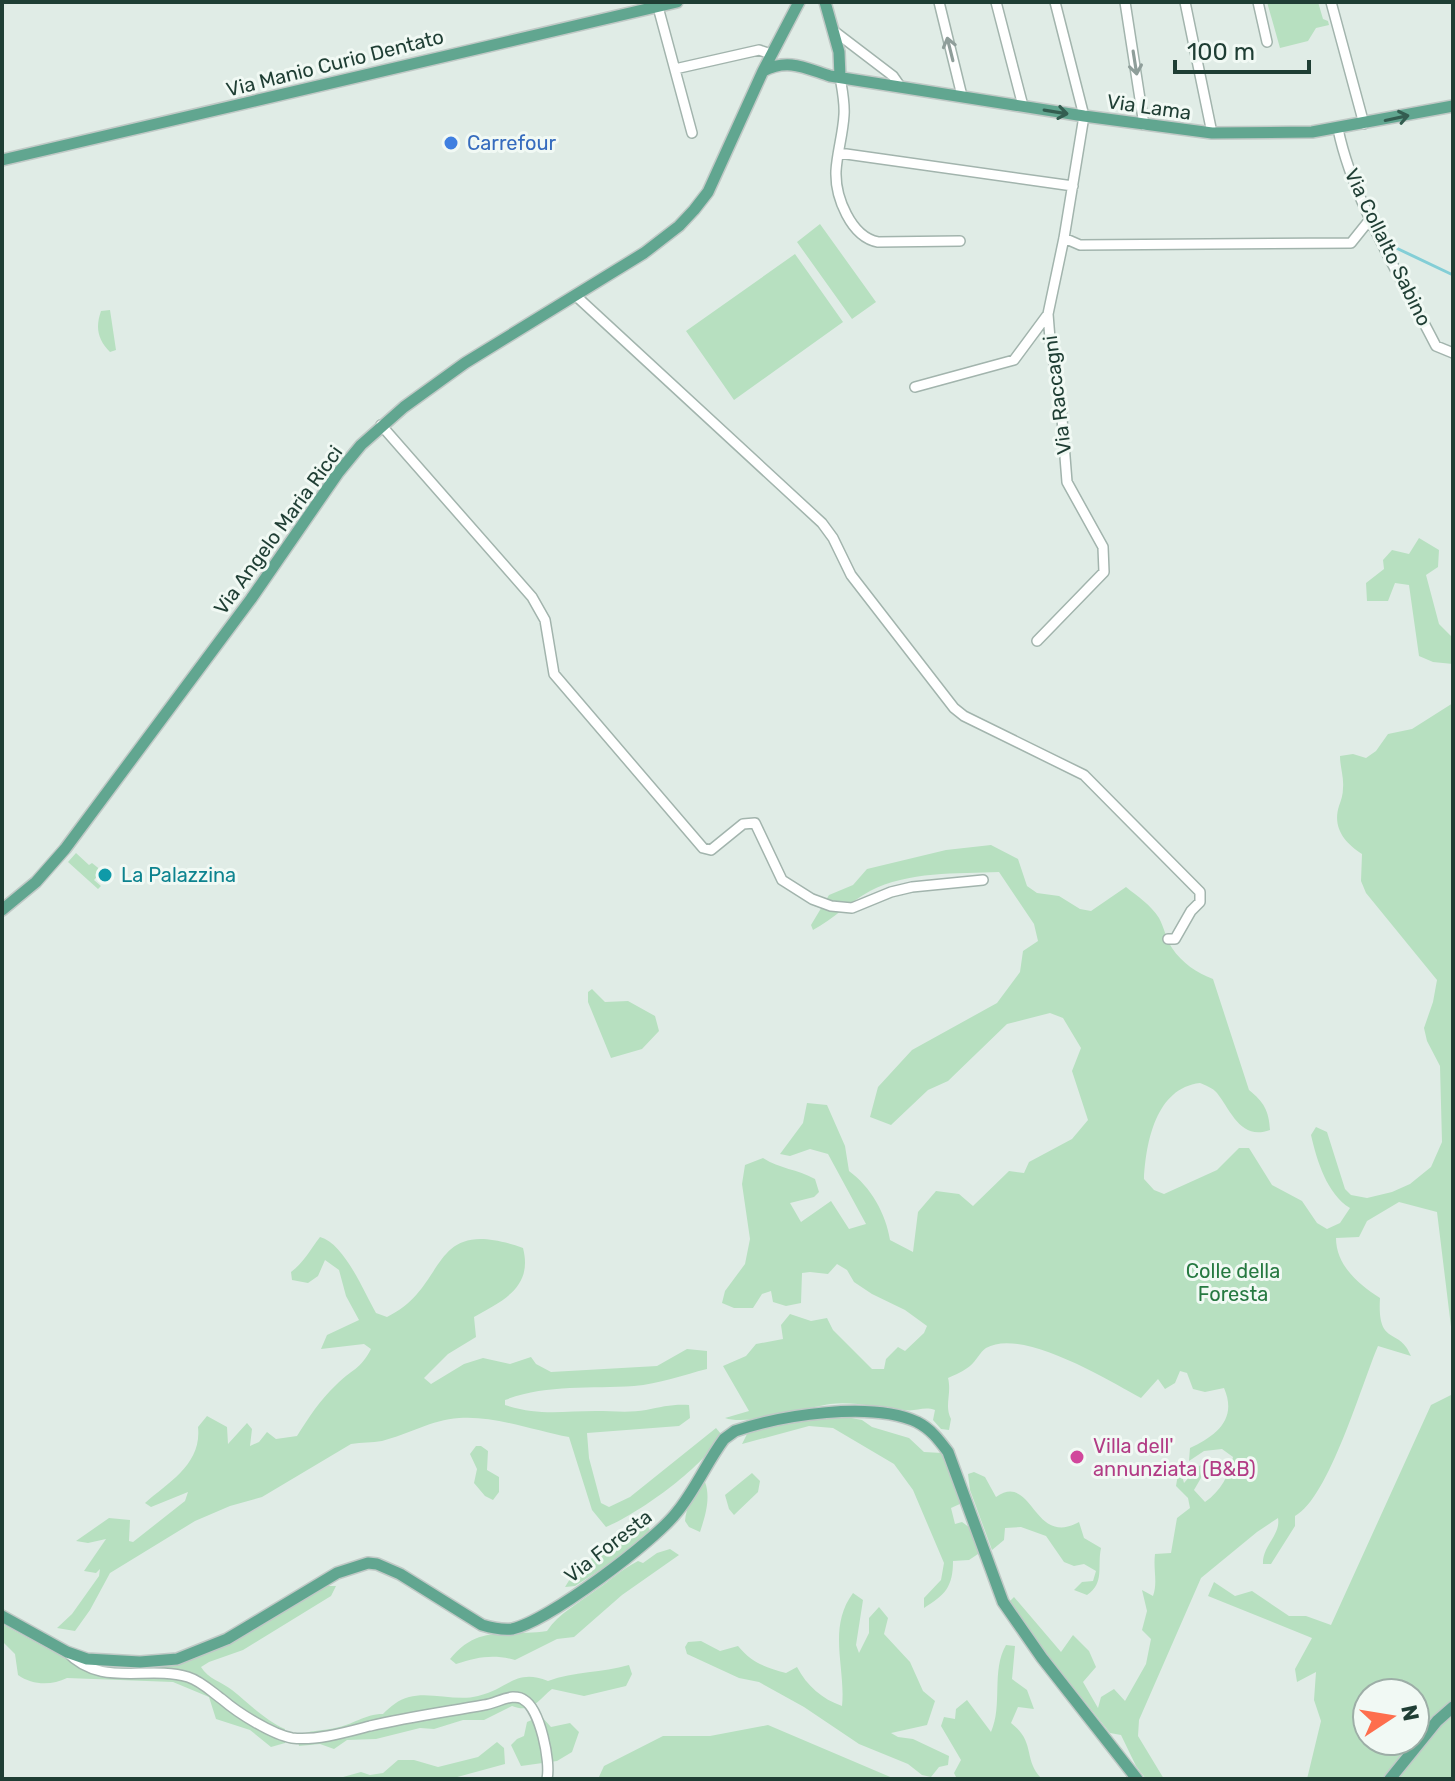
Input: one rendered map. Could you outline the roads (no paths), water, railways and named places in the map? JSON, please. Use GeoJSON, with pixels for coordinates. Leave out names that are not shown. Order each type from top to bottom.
{"type":"FeatureCollection","features":[{"type":"Feature","properties":{"kind":"main road","name":"Via Manio Curio Dentato"},"geometry":{"type":"LineString","coordinates":[[2,160],[677,2]]}},
{"type":"Feature","properties":{"kind":"main road","name":"Via Angelo Maria Ricci"},"geometry":{"type":"LineString","coordinates":[[2,910],[36,882],[65,849],[251,599],[338,473],[381,425],[465,363],[658,243],[694,210],[714,178],[763,71],[799,2]]}},
{"type":"Feature","properties":{"kind":"main road"},"geometry":{"type":"LineString","coordinates":[[825,2],[834,31],[840,77]]}},
{"type":"Feature","properties":{"kind":"main road"},"geometry":{"type":"LineString","coordinates":[[774,49],[795,63]]}},
{"type":"Feature","properties":{"kind":"main road"},"geometry":{"type":"LineString","coordinates":[[763,71],[775,65],[795,63]]}},
{"type":"Feature","properties":{"kind":"main road","name":"Via Lama"},"geometry":{"type":"LineString","coordinates":[[795,63],[840,77],[1212,133],[1296,133],[1338,129],[1453,106]]}},
{"type":"Feature","properties":{"kind":"main road","name":"Via Foresta"},"geometry":{"type":"LineString","coordinates":[[2,1616],[67,1652],[87,1659],[177,1659],[227,1639],[337,1573],[368,1563],[400,1574],[482,1625],[494,1629],[514,1628],[549,1614],[658,1534],[678,1511],[724,1439],[735,1431],[819,1413],[851,1411],[896,1416],[917,1422],[934,1433],[948,1452],[1003,1602],[1042,1658],[1137,1779]]}},
{"type":"Feature","properties":{"kind":"main road"},"geometry":{"type":"LineString","coordinates":[[1390,1779],[1437,1721],[1453,1707]]}},
{"type":"Feature","properties":{"kind":"street"},"geometry":{"type":"LineString","coordinates":[[939,2],[962,96]]}},
{"type":"Feature","properties":{"kind":"street"},"geometry":{"type":"LineString","coordinates":[[996,2],[1023,106]]}},
{"type":"Feature","properties":{"kind":"street"},"geometry":{"type":"LineString","coordinates":[[1055,2],[1084,116]]}},
{"type":"Feature","properties":{"kind":"street"},"geometry":{"type":"LineString","coordinates":[[1125,2],[1144,125]]}},
{"type":"Feature","properties":{"kind":"street"},"geometry":{"type":"LineString","coordinates":[[1185,2],[1212,133]]}},
{"type":"Feature","properties":{"kind":"street"},"geometry":{"type":"LineString","coordinates":[[1258,2],[1267,42]]}},
{"type":"Feature","properties":{"kind":"street"},"geometry":{"type":"LineString","coordinates":[[1331,2],[1364,124]]}},
{"type":"Feature","properties":{"kind":"street"},"geometry":{"type":"LineString","coordinates":[[658,7],[692,133]]}},
{"type":"Feature","properties":{"kind":"street"},"geometry":{"type":"LineString","coordinates":[[834,31],[893,76],[900,86]]}},
{"type":"Feature","properties":{"kind":"street"},"geometry":{"type":"LineString","coordinates":[[675,69],[774,49]]}},
{"type":"Feature","properties":{"kind":"street"},"geometry":{"type":"LineString","coordinates":[[840,77],[845,112],[836,173],[841,199],[853,226],[867,240],[960,241]]}},
{"type":"Feature","properties":{"kind":"street","name":"Via Raccagni"},"geometry":{"type":"LineString","coordinates":[[1037,641],[1104,572],[1103,547],[1067,482],[1061,406],[1048,314],[1084,116]]}},
{"type":"Feature","properties":{"kind":"street","name":"Via Collalto Sabino"},"geometry":{"type":"LineString","coordinates":[[1338,129],[1344,155],[1371,218],[1436,346],[1453,353]]}},
{"type":"Feature","properties":{"kind":"street"},"geometry":{"type":"LineString","coordinates":[[839,153],[1073,186]]}},
{"type":"Feature","properties":{"kind":"street"},"geometry":{"type":"LineString","coordinates":[[1064,238],[1080,245],[1351,243],[1371,218]]}},
{"type":"Feature","properties":{"kind":"street"},"geometry":{"type":"LineString","coordinates":[[575,295],[822,523],[851,575],[954,708],[991,730],[1084,775],[1200,892],[1200,902],[1191,911],[1175,939],[1168,939]]}},
{"type":"Feature","properties":{"kind":"street"},"geometry":{"type":"LineString","coordinates":[[915,387],[1014,360],[1048,314]]}},
{"type":"Feature","properties":{"kind":"street"},"geometry":{"type":"LineString","coordinates":[[381,425],[532,597],[545,620],[554,674],[703,848],[711,850],[743,824],[755,823],[782,880],[812,899],[843,908],[852,908],[912,887],[983,880]]}},
{"type":"Feature","properties":{"kind":"street"},"geometry":{"type":"LineString","coordinates":[[67,1652],[79,1665],[94,1670],[170,1674],[195,1680],[252,1719],[293,1738],[354,1730],[410,1716],[489,1705],[514,1697],[523,1698],[531,1706],[537,1720],[549,1766],[547,1779]]}},
{"type":"Feature","properties":{"kind":"waterway"},"geometry":{"type":"LineString","coordinates":[[1392,246],[1453,275]]}},
{"type":"Feature","properties":{"kind":"place","name":"Carrefour"},"geometry":{"type":"Point","coordinates":[451,143]}},
{"type":"Feature","properties":{"kind":"place","name":"La Palazzina"},"geometry":{"type":"Point","coordinates":[105,875]}},
{"type":"Feature","properties":{"kind":"place","name":"Villa dell' annunziata (B&B)"},"geometry":{"type":"Point","coordinates":[1077,1457]}},
{"type":"Feature","properties":{"kind":"park label","name":"Colle della Foresta"},"geometry":{"type":"Point","coordinates":[1233,1282]}}]}
